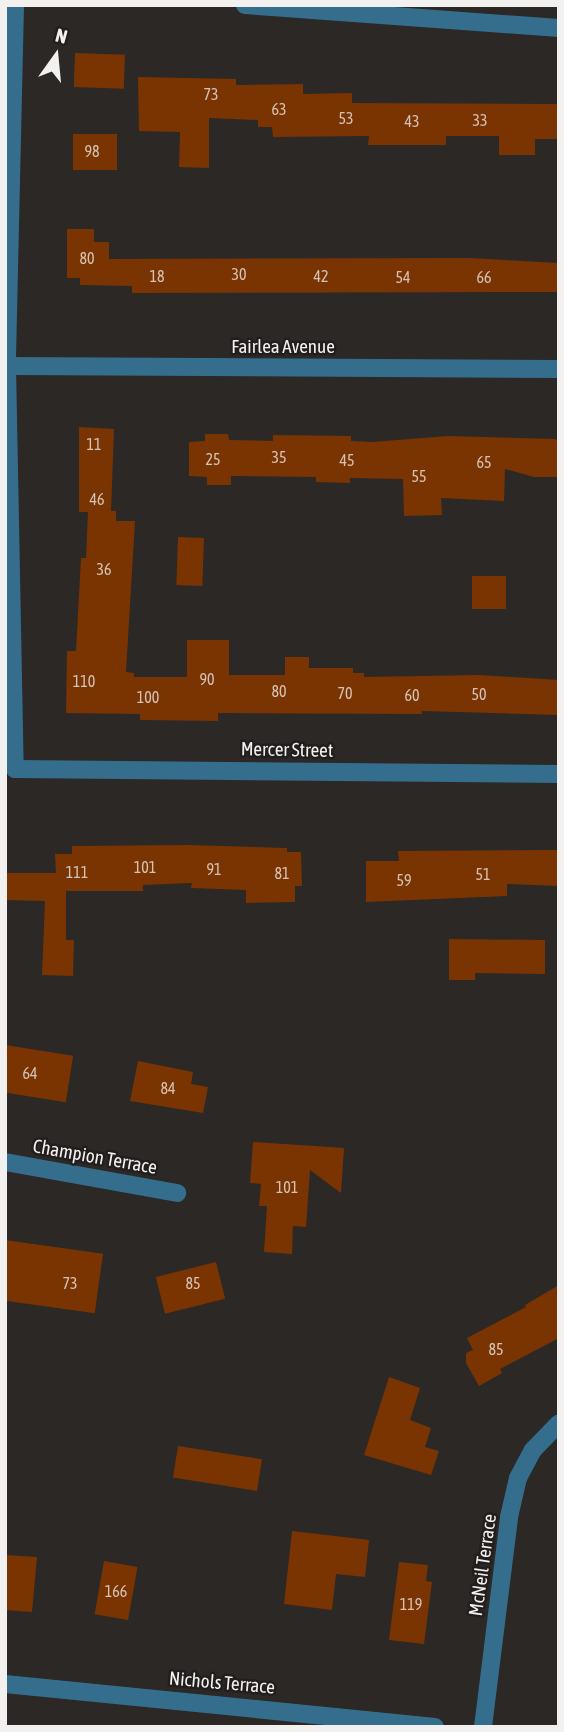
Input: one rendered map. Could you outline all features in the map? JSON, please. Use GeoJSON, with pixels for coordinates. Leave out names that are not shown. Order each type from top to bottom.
{"type":"FeatureCollection","features":[{"type":"Feature","properties":{"kind":"street"},"geometry":{"type":"LineString","coordinates":[[7,366],[15,5]]}},
{"type":"Feature","properties":{"kind":"street"},"geometry":{"type":"LineString","coordinates":[[246,5],[559,28]]}},
{"type":"Feature","properties":{"kind":"street","name":"Fairlea Avenue"},"geometry":{"type":"LineString","coordinates":[[7,366],[559,369]]}},
{"type":"Feature","properties":{"kind":"street","name":"Mercer Street"},"geometry":{"type":"LineString","coordinates":[[7,366],[15,769],[559,774]]}},
{"type":"Feature","properties":{"kind":"street","name":"Champion Terrace"},"geometry":{"type":"LineString","coordinates":[[5,1163],[177,1193]]}},
{"type":"Feature","properties":{"kind":"street","name":"McNeil Terrace"},"geometry":{"type":"LineString","coordinates":[[483,1727],[509,1517],[518,1478],[533,1450],[559,1423]]}},
{"type":"Feature","properties":{"kind":"street","name":"Nichols Terrace"},"geometry":{"type":"LineString","coordinates":[[5,1684],[435,1727]]}},
{"type":"Feature","properties":{"kind":"building"},"geometry":{"type":"Polygon","coordinates":[[[75,53],[125,55],[124,89],[74,87],[75,53]]]}},
{"type":"Feature","properties":{"kind":"building"},"geometry":{"type":"Polygon","coordinates":[[[138,77],[236,79],[236,85],[303,84],[303,94],[352,93],[352,103],[559,104],[559,139],[535,139],[535,155],[499,155],[499,136],[446,136],[446,145],[368,145],[369,136],[273,137],[272,127],[258,127],[258,120],[209,118],[209,168],[179,167],[180,132],[139,131],[138,77]]]}},
{"type":"Feature","properties":{"kind":"building"},"geometry":{"type":"Polygon","coordinates":[[[73,134],[117,134],[117,170],[73,170],[73,134]]]}},
{"type":"Feature","properties":{"kind":"building"},"geometry":{"type":"Polygon","coordinates":[[[67,229],[94,229],[94,242],[109,242],[109,259],[470,258],[559,263],[559,292],[132,293],[132,286],[80,285],[80,278],[67,278],[67,229]]]}},
{"type":"Feature","properties":{"kind":"building"},"geometry":{"type":"Polygon","coordinates":[[[79,427],[114,429],[111,511],[116,511],[116,521],[135,521],[126,672],[134,673],[134,677],[187,677],[187,640],[229,640],[229,675],[285,675],[285,657],[309,657],[309,668],[353,668],[353,673],[364,673],[364,677],[479,675],[559,680],[559,715],[422,711],[422,714],[218,713],[218,721],[140,720],[140,714],[66,713],[67,651],[76,651],[81,558],[86,558],[88,512],[79,512],[79,427]]]}},
{"type":"Feature","properties":{"kind":"building"},"geometry":{"type":"Polygon","coordinates":[[[205,434],[228,434],[229,440],[273,441],[273,435],[351,436],[351,441],[372,442],[448,436],[555,439],[559,441],[559,477],[534,477],[505,469],[504,501],[441,498],[442,515],[404,516],[403,479],[350,478],[350,483],[316,482],[316,477],[231,476],[231,485],[207,485],[207,477],[189,476],[189,442],[205,441],[205,434]]]}},
{"type":"Feature","properties":{"kind":"building"},"geometry":{"type":"Polygon","coordinates":[[[178,537],[204,538],[202,586],[176,585],[178,537]]]}},
{"type":"Feature","properties":{"kind":"building"},"geometry":{"type":"Polygon","coordinates":[[[472,576],[506,576],[506,609],[472,609],[472,576]]]}},
{"type":"Feature","properties":{"kind":"building"},"geometry":{"type":"Polygon","coordinates":[[[72,846],[287,848],[287,852],[301,852],[302,886],[295,886],[295,902],[246,903],[246,890],[191,888],[192,883],[143,885],[143,891],[66,891],[66,940],[74,940],[73,976],[42,975],[45,901],[5,900],[5,873],[56,873],[55,854],[72,854],[72,846]]]}},
{"type":"Feature","properties":{"kind":"building"},"geometry":{"type":"Polygon","coordinates":[[[559,850],[559,886],[507,884],[507,896],[366,902],[366,861],[399,861],[398,851],[559,850]]]}},
{"type":"Feature","properties":{"kind":"building"},"geometry":{"type":"Polygon","coordinates":[[[449,939],[545,940],[545,974],[475,973],[475,980],[449,980],[449,939]]]}},
{"type":"Feature","properties":{"kind":"building"},"geometry":{"type":"Polygon","coordinates":[[[5,1045],[73,1056],[66,1102],[5,1093],[5,1045]]]}},
{"type":"Feature","properties":{"kind":"building"},"geometry":{"type":"Polygon","coordinates":[[[138,1061],[193,1072],[191,1084],[208,1087],[203,1113],[130,1101],[138,1061]]]}},
{"type":"Feature","properties":{"kind":"building"},"geometry":{"type":"Polygon","coordinates":[[[253,1142],[344,1148],[341,1193],[310,1170],[306,1227],[293,1226],[292,1254],[264,1252],[267,1206],[259,1206],[261,1184],[250,1183],[253,1142]]]}},
{"type":"Feature","properties":{"kind":"building"},"geometry":{"type":"Polygon","coordinates":[[[5,1240],[103,1254],[95,1313],[5,1301],[5,1240]]]}},
{"type":"Feature","properties":{"kind":"building"},"geometry":{"type":"Polygon","coordinates":[[[216,1262],[225,1299],[165,1314],[156,1277],[216,1262]]]}},
{"type":"Feature","properties":{"kind":"building"},"geometry":{"type":"Polygon","coordinates":[[[559,1285],[559,1338],[500,1369],[502,1373],[479,1386],[466,1363],[466,1353],[473,1350],[467,1338],[526,1307],[525,1305],[559,1285]]]}},
{"type":"Feature","properties":{"kind":"building"},"geometry":{"type":"Polygon","coordinates":[[[389,1377],[420,1388],[410,1420],[431,1428],[425,1447],[439,1451],[431,1475],[364,1455],[389,1377]]]}},
{"type":"Feature","properties":{"kind":"building"},"geometry":{"type":"Polygon","coordinates":[[[178,1446],[262,1459],[257,1491],[173,1478],[178,1446]]]}},
{"type":"Feature","properties":{"kind":"building"},"geometry":{"type":"Polygon","coordinates":[[[292,1531],[369,1540],[365,1577],[336,1574],[332,1610],[284,1604],[292,1531]]]}},
{"type":"Feature","properties":{"kind":"building"},"geometry":{"type":"Polygon","coordinates":[[[5,1555],[37,1557],[32,1612],[5,1610],[5,1555]]]}},
{"type":"Feature","properties":{"kind":"building"},"geometry":{"type":"Polygon","coordinates":[[[104,1561],[137,1567],[128,1620],[95,1614],[104,1561]]]}},
{"type":"Feature","properties":{"kind":"building"},"geometry":{"type":"Polygon","coordinates":[[[399,1562],[428,1565],[426,1581],[432,1582],[424,1644],[389,1640],[399,1562]]]}}]}
